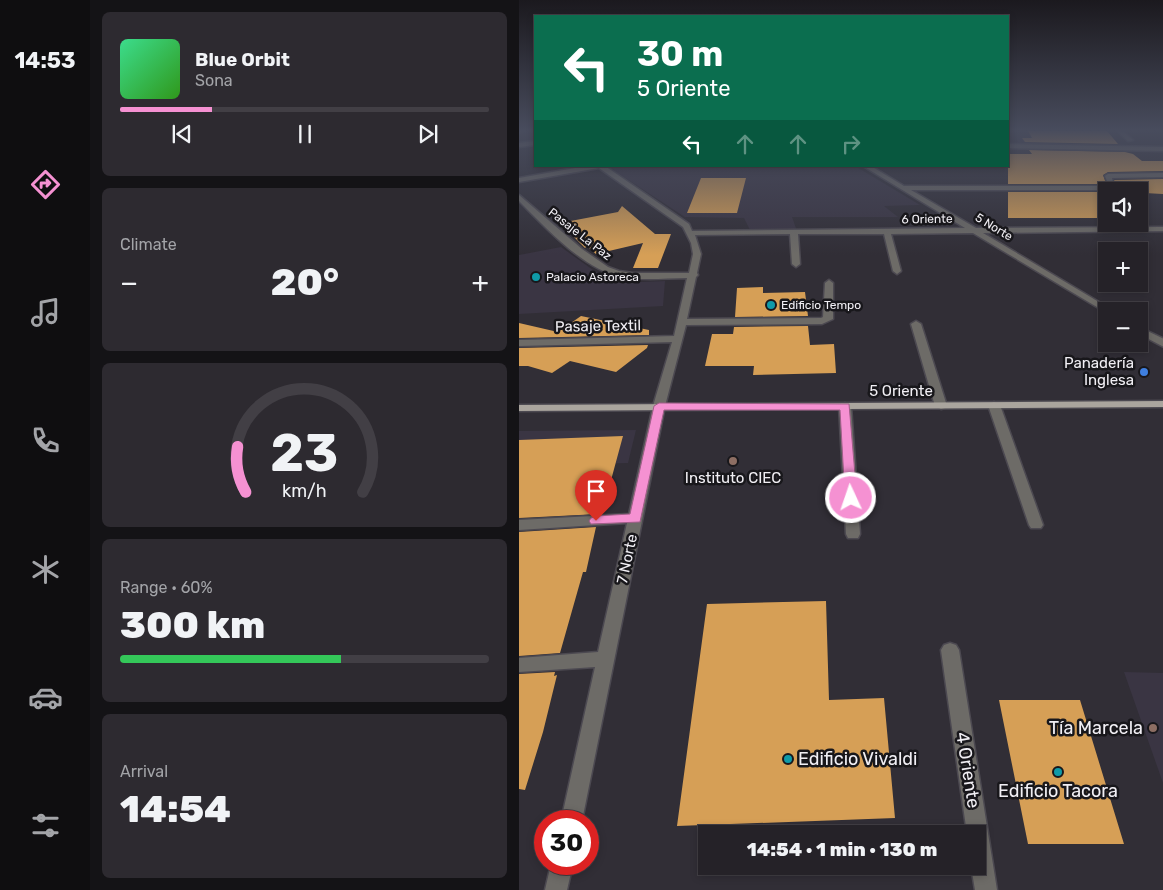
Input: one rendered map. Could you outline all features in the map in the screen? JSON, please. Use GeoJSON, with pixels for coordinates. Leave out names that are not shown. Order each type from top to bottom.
{"type":"FeatureCollection","features":[{"type":"Feature","properties":{"kind":"main road","name":"5 Oriente"},"geometry":{"type":"LineString","coordinates":[[519,408],[1163,404]]}},
{"type":"Feature","properties":{"kind":"street"},"geometry":{"type":"LineString","coordinates":[[519,180],[562,173]]}},
{"type":"Feature","properties":{"kind":"street"},"geometry":{"type":"LineString","coordinates":[[609,173],[681,222],[690,233]]}},
{"type":"Feature","properties":{"kind":"street","name":"5 Norte"},"geometry":{"type":"LineString","coordinates":[[877,173],[1098,304]]}},
{"type":"Feature","properties":{"kind":"street"},"geometry":{"type":"LineString","coordinates":[[903,188],[1102,188],[1111,185],[1108,176],[1163,175]]}},
{"type":"Feature","properties":{"kind":"street","name":"Pasaje La Paz"},"geometry":{"type":"LineString","coordinates":[[519,197],[558,234],[605,268],[617,274],[693,275]]}},
{"type":"Feature","properties":{"kind":"street","name":"6 Oriente"},"geometry":{"type":"LineString","coordinates":[[690,233],[1163,229]]}},
{"type":"Feature","properties":{"kind":"street"},"geometry":{"type":"LineString","coordinates":[[887,231],[897,271]]}},
{"type":"Feature","properties":{"kind":"street"},"geometry":{"type":"LineString","coordinates":[[794,232],[796,264]]}},
{"type":"Feature","properties":{"kind":"street","name":"7 Norte"},"geometry":{"type":"LineString","coordinates":[[573,810],[659,406],[678,339],[693,275],[697,254],[690,233]]}},
{"type":"Feature","properties":{"kind":"street"},"geometry":{"type":"LineString","coordinates":[[682,322],[822,321],[828,319],[829,282]]}},
{"type":"Feature","properties":{"kind":"street"},"geometry":{"type":"LineString","coordinates":[[916,324],[941,406]]}},
{"type":"Feature","properties":{"kind":"street"},"geometry":{"type":"LineString","coordinates":[[1148,335],[1163,344]]}},
{"type":"Feature","properties":{"kind":"street","name":"Pasaje Textil"},"geometry":{"type":"LineString","coordinates":[[519,343],[678,339]]}},
{"type":"Feature","properties":{"kind":"street"},"geometry":{"type":"LineString","coordinates":[[995,405],[1036,526]]}},
{"type":"Feature","properties":{"kind":"street"},"geometry":{"type":"LineString","coordinates":[[845,406],[853,534]]}},
{"type":"Feature","properties":{"kind":"street"},"geometry":{"type":"LineString","coordinates":[[519,525],[635,518]]}},
{"type":"Feature","properties":{"kind":"street","name":"4 Oriente"},"geometry":{"type":"LineString","coordinates":[[950,650],[986,890]]}},
{"type":"Feature","properties":{"kind":"street"},"geometry":{"type":"LineString","coordinates":[[519,665],[605,659]]}},
{"type":"Feature","properties":{"kind":"street"},"geometry":{"type":"LineString","coordinates":[[556,890],[559,875]]}},
{"type":"Feature","properties":{"kind":"shaded area"},"geometry":{"type":"Polygon","coordinates":[[[617,173],[866,173],[920,205],[884,206],[898,217],[792,217],[797,231],[750,230],[744,218],[685,217],[617,173]]]}},
{"type":"Feature","properties":{"kind":"shaded area"},"geometry":{"type":"Polygon","coordinates":[[[561,247],[614,283],[665,281],[663,306],[519,314],[519,255],[561,247]]]}},
{"type":"Feature","properties":{"kind":"shaded area"},"geometry":{"type":"Polygon","coordinates":[[[636,430],[628,463],[519,466],[519,431],[636,430]]]}},
{"type":"Feature","properties":{"kind":"shaded area","name":"Tía Marcela"},"geometry":{"type":"Polygon","coordinates":[[[1124,672],[1163,673],[1163,783],[1124,672]]]}},
{"type":"Feature","properties":{"kind":"building"},"geometry":{"type":"Polygon","coordinates":[[[1008,173],[1107,173],[1103,175],[1106,182],[1098,182],[1098,184],[1008,184],[1008,173]]]}},
{"type":"Feature","properties":{"kind":"building"},"geometry":{"type":"Polygon","coordinates":[[[701,178],[746,178],[737,213],[687,213],[701,178]]]}},
{"type":"Feature","properties":{"kind":"building"},"geometry":{"type":"Polygon","coordinates":[[[1164,179],[1164,194],[1148,193],[1148,182],[1115,182],[1114,180],[1164,179]]]}},
{"type":"Feature","properties":{"kind":"building"},"geometry":{"type":"Polygon","coordinates":[[[1008,192],[1098,192],[1098,218],[1008,218],[1008,192]]]}},
{"type":"Feature","properties":{"kind":"building"},"geometry":{"type":"Polygon","coordinates":[[[622,206],[655,234],[671,234],[658,268],[633,268],[643,243],[596,254],[587,246],[585,248],[560,223],[618,212],[622,206]]]}},
{"type":"Feature","properties":{"kind":"building","name":"Edificio Tempo"},"geometry":{"type":"Polygon","coordinates":[[[763,287],[763,293],[805,292],[808,316],[735,317],[737,288],[763,287]]]}},
{"type":"Feature","properties":{"kind":"building"},"geometry":{"type":"Polygon","coordinates":[[[581,316],[649,330],[649,335],[519,338],[519,323],[558,332],[581,316]]]}},
{"type":"Feature","properties":{"kind":"building"},"geometry":{"type":"Polygon","coordinates":[[[808,326],[810,345],[834,344],[836,373],[753,375],[754,366],[705,366],[712,334],[733,334],[734,327],[808,326]]]}},
{"type":"Feature","properties":{"kind":"building"},"geometry":{"type":"Polygon","coordinates":[[[648,345],[647,348],[616,372],[570,361],[552,373],[528,366],[519,366],[519,348],[648,345]]]}},
{"type":"Feature","properties":{"kind":"building"},"geometry":{"type":"Polygon","coordinates":[[[623,436],[604,506],[600,506],[599,514],[519,518],[519,440],[623,436]]]}},
{"type":"Feature","properties":{"kind":"building"},"geometry":{"type":"Polygon","coordinates":[[[596,527],[586,572],[583,572],[560,653],[519,656],[519,532],[596,527]]]}},
{"type":"Feature","properties":{"kind":"building","name":"Edificio Vivaldi"},"geometry":{"type":"Polygon","coordinates":[[[826,601],[829,700],[884,698],[895,818],[677,826],[707,604],[826,601]]]}},
{"type":"Feature","properties":{"kind":"building"},"geometry":{"type":"Polygon","coordinates":[[[555,672],[554,676],[557,675],[543,732],[525,790],[519,789],[519,674],[555,672]]]}},
{"type":"Feature","properties":{"kind":"building","name":"Edificio Tacora"},"geometry":{"type":"Polygon","coordinates":[[[999,700],[1080,700],[1124,844],[1028,844],[999,700]]]}},
{"type":"Feature","properties":{"kind":"place","name":"Palacio Astoreca"},"geometry":{"type":"Point","coordinates":[536,277]}},
{"type":"Feature","properties":{"kind":"place","name":"Edificio Tempo"},"geometry":{"type":"Point","coordinates":[771,305]}},
{"type":"Feature","properties":{"kind":"place","name":"Panadería Inglesa"},"geometry":{"type":"Point","coordinates":[1144,372]}},
{"type":"Feature","properties":{"kind":"place","name":"Instituto CIEC"},"geometry":{"type":"Point","coordinates":[733,461]}},
{"type":"Feature","properties":{"kind":"place","name":"Tía Marcela"},"geometry":{"type":"Point","coordinates":[1153,728]}},
{"type":"Feature","properties":{"kind":"place","name":"Edificio Vivaldi"},"geometry":{"type":"Point","coordinates":[788,759]}},
{"type":"Feature","properties":{"kind":"place","name":"Edificio Tacora"},"geometry":{"type":"Point","coordinates":[1058,772]}},
{"type":"Feature","properties":{"kind":"route"},"geometry":{"type":"LineString","coordinates":[[596,521],[635,518],[659,406],[845,406],[851,498]]}}]}
